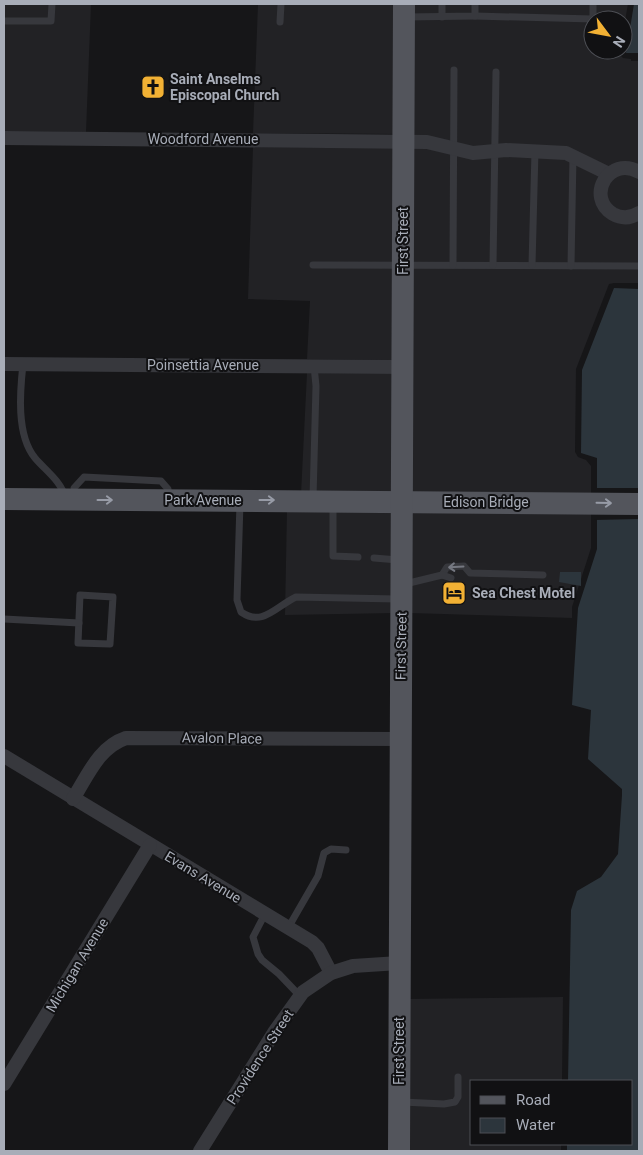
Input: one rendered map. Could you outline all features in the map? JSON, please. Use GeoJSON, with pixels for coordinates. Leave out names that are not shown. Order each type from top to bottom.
{"type":"FeatureCollection","features":[{"type":"Feature","properties":{"kind":"main road","name":"First Street"},"geometry":{"type":"LineString","coordinates":[[399,1151],[403,501],[403,10]]}},
{"type":"Feature","properties":{"kind":"main road","name":"Park Avenue"},"geometry":{"type":"LineString","coordinates":[[4,499],[403,501]]}},
{"type":"Feature","properties":{"kind":"main road","name":"Edison Bridge"},"geometry":{"type":"LineString","coordinates":[[403,501],[639,504]]}},
{"type":"Feature","properties":{"kind":"street","name":"Woodford Avenue"},"geometry":{"type":"LineString","coordinates":[[4,138],[403,141]]}},
{"type":"Feature","properties":{"kind":"street"},"geometry":{"type":"LineString","coordinates":[[403,141],[427,142],[473,152],[535,151],[566,153],[608,174]]}},
{"type":"Feature","properties":{"kind":"street"},"geometry":{"type":"LineString","coordinates":[[639,172],[631,168],[623,168],[608,174],[603,181],[601,189],[601,198],[609,212],[625,218],[639,213]]}},
{"type":"Feature","properties":{"kind":"street","name":"Poinsettia Avenue"},"geometry":{"type":"LineString","coordinates":[[4,364],[402,367]]}},
{"type":"Feature","properties":{"kind":"street","name":"Avalon Place"},"geometry":{"type":"LineString","coordinates":[[73,799],[104,751],[117,741],[126,738],[401,739]]}},
{"type":"Feature","properties":{"kind":"street","name":"Evans Avenue"},"geometry":{"type":"LineString","coordinates":[[4,756],[312,942],[318,948],[331,973]]}},
{"type":"Feature","properties":{"kind":"street","name":"Michigan Avenue"},"geometry":{"type":"LineString","coordinates":[[4,1084],[150,845]]}},
{"type":"Feature","properties":{"kind":"street"},"geometry":{"type":"LineString","coordinates":[[331,973],[354,966],[400,963]]}},
{"type":"Feature","properties":{"kind":"street","name":"Providence Street"},"geometry":{"type":"LineString","coordinates":[[200,1151],[275,1031],[300,996],[316,982],[331,973]]}},
{"type":"Feature","properties":{"kind":"lane"},"geometry":{"type":"LineString","coordinates":[[4,21],[51,21],[52,4]]}},
{"type":"Feature","properties":{"kind":"lane"},"geometry":{"type":"LineString","coordinates":[[280,22],[281,4]]}},
{"type":"Feature","properties":{"kind":"lane"},"geometry":{"type":"LineString","coordinates":[[442,4],[442,16]]}},
{"type":"Feature","properties":{"kind":"lane"},"geometry":{"type":"LineString","coordinates":[[475,4],[475,16]]}},
{"type":"Feature","properties":{"kind":"lane"},"geometry":{"type":"LineString","coordinates":[[403,10],[442,16],[593,19],[593,4]]}},
{"type":"Feature","properties":{"kind":"lane"},"geometry":{"type":"LineString","coordinates":[[453,265],[454,70]]}},
{"type":"Feature","properties":{"kind":"lane"},"geometry":{"type":"LineString","coordinates":[[492,265],[496,72]]}},
{"type":"Feature","properties":{"kind":"lane"},"geometry":{"type":"LineString","coordinates":[[532,266],[535,151]]}},
{"type":"Feature","properties":{"kind":"lane"},"geometry":{"type":"LineString","coordinates":[[571,266],[573,156]]}},
{"type":"Feature","properties":{"kind":"lane"},"geometry":{"type":"LineString","coordinates":[[312,265],[639,266]]}},
{"type":"Feature","properties":{"kind":"lane"},"geometry":{"type":"LineString","coordinates":[[23,364],[19,395],[23,432],[33,456],[72,499]]}},
{"type":"Feature","properties":{"kind":"lane"},"geometry":{"type":"LineString","coordinates":[[314,366],[323,501],[333,556],[358,557]]}},
{"type":"Feature","properties":{"kind":"lane"},"geometry":{"type":"LineString","coordinates":[[240,500],[237,600],[240,612],[256,619],[264,617],[285,602],[296,598],[402,592],[442,575],[447,567],[464,566],[468,575],[543,575]]}},
{"type":"Feature","properties":{"kind":"lane"},"geometry":{"type":"LineString","coordinates":[[374,558],[402,560]]}},
{"type":"Feature","properties":{"kind":"lane"},"geometry":{"type":"LineString","coordinates":[[442,575],[450,578]]}},
{"type":"Feature","properties":{"kind":"lane"},"geometry":{"type":"LineString","coordinates":[[80,595],[113,597],[110,644],[78,644],[78,623],[80,595]]}},
{"type":"Feature","properties":{"kind":"lane"},"geometry":{"type":"LineString","coordinates":[[4,619],[78,623]]}},
{"type":"Feature","properties":{"kind":"lane"},"geometry":{"type":"LineString","coordinates":[[288,928],[318,876],[324,853],[331,849],[346,850]]}},
{"type":"Feature","properties":{"kind":"lane"},"geometry":{"type":"LineString","coordinates":[[265,914],[253,937],[258,954],[300,996]]}},
{"type":"Feature","properties":{"kind":"lane"},"geometry":{"type":"LineString","coordinates":[[399,1102],[444,1104],[455,1102],[458,1097],[458,1077]]}},
{"type":"Feature","properties":{"kind":"shaded area"},"geometry":{"type":"Polygon","coordinates":[[[4,4],[91,4],[86,132],[4,131],[4,4]]]}},
{"type":"Feature","properties":{"kind":"shaded area"},"geometry":{"type":"Polygon","coordinates":[[[258,4],[397,4],[396,134],[253,133],[258,4]]]}},
{"type":"Feature","properties":{"kind":"shaded area"},"geometry":{"type":"Polygon","coordinates":[[[411,4],[628,4],[627,10],[583,10],[583,60],[639,61],[639,283],[609,284],[576,369],[575,452],[578,457],[586,460],[591,466],[591,496],[410,495],[411,4]]]}},
{"type":"Feature","properties":{"kind":"shaded area"},"geometry":{"type":"Polygon","coordinates":[[[253,147],[396,148],[395,360],[307,359],[310,301],[248,299],[253,147]]]}},
{"type":"Feature","properties":{"kind":"shaded area"},"geometry":{"type":"Polygon","coordinates":[[[307,373],[395,374],[396,495],[301,494],[307,373]]]}},
{"type":"Feature","properties":{"kind":"shaded area"},"geometry":{"type":"Polygon","coordinates":[[[396,508],[395,613],[285,615],[287,510],[396,508]]]}},
{"type":"Feature","properties":{"kind":"shaded area"},"geometry":{"type":"Polygon","coordinates":[[[410,508],[591,509],[591,548],[572,607],[572,618],[409,613],[410,508]]]}},
{"type":"Feature","properties":{"kind":"shaded area"},"geometry":{"type":"Polygon","coordinates":[[[563,997],[562,1080],[470,1080],[470,1145],[561,1145],[561,1151],[406,1151],[407,999],[563,997]]]}},
{"type":"Feature","properties":{"kind":"water"},"geometry":{"type":"Polygon","coordinates":[[[634,4],[639,4],[639,53],[633,53],[634,4]]]}},
{"type":"Feature","properties":{"kind":"water"},"geometry":{"type":"Polygon","coordinates":[[[614,288],[639,289],[639,1151],[567,1151],[567,1145],[633,1145],[633,1080],[568,1080],[571,910],[577,891],[601,877],[618,854],[622,795],[622,789],[588,759],[591,710],[572,705],[578,608],[597,549],[597,458],[581,453],[582,370],[614,288]]]}},
{"type":"Feature","properties":{"kind":"water"},"geometry":{"type":"Polygon","coordinates":[[[560,572],[581,572],[581,586],[559,582],[560,572]]]}},
{"type":"Feature","properties":{"kind":"pier"},"geometry":{"type":"Polygon","coordinates":[[[594,488],[639,488],[639,519],[594,520],[594,488]]]}},
{"type":"Feature","properties":{"kind":"place","name":"Saint Anselms Episcopal Church"},"geometry":{"type":"Point","coordinates":[153,87]}},
{"type":"Feature","properties":{"kind":"place","name":"Sea Chest Motel"},"geometry":{"type":"Point","coordinates":[454,593]}}]}
